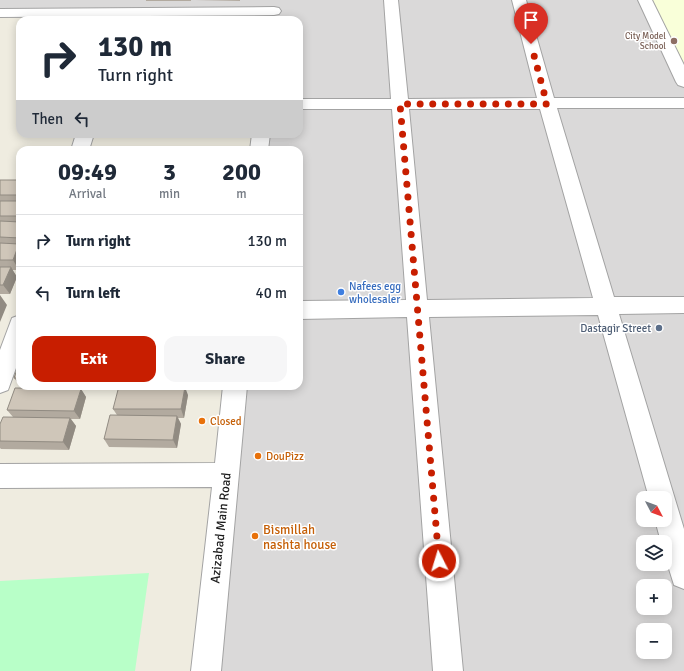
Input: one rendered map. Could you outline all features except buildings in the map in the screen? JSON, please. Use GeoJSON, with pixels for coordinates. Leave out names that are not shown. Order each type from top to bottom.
{"type":"FeatureCollection","features":[{"type":"Feature","properties":{"kind":"street"},"geometry":{"type":"LineString","coordinates":[[7,0],[0,13],[274,10]]}},
{"type":"Feature","properties":{"kind":"street"},"geometry":{"type":"LineString","coordinates":[[391,0],[448,671]]}},
{"type":"Feature","properties":{"kind":"street"},"geometry":{"type":"LineString","coordinates":[[520,0],[547,104],[660,491]]}},
{"type":"Feature","properties":{"kind":"street"},"geometry":{"type":"LineString","coordinates":[[645,0],[684,82]]}},
{"type":"Feature","properties":{"kind":"street"},"geometry":{"type":"LineString","coordinates":[[303,104],[684,104]]}},
{"type":"Feature","properties":{"kind":"street"},"geometry":{"type":"LineString","coordinates":[[303,310],[684,305]]}},
{"type":"Feature","properties":{"kind":"street"},"geometry":{"type":"LineString","coordinates":[[0,383],[16,336]]}},
{"type":"Feature","properties":{"kind":"street","name":"Azizabad Main Road"},"geometry":{"type":"LineString","coordinates":[[206,671],[235,390]]}},
{"type":"Feature","properties":{"kind":"street"},"geometry":{"type":"LineString","coordinates":[[0,476],[226,475]]}},
{"type":"Feature","properties":{"kind":"street"},"geometry":{"type":"LineString","coordinates":[[670,527],[684,575]]}},
{"type":"Feature","properties":{"kind":"shaded area"},"geometry":{"type":"Polygon","coordinates":[[[0,0],[684,0],[684,671],[194,671],[225,390],[303,390],[303,146],[250,146],[252,138],[303,138],[303,16],[0,14],[0,0]]]}},
{"type":"Feature","properties":{"kind":"shaded area","name":"City Model School"},"geometry":{"type":"Polygon","coordinates":[[[645,0],[684,0],[684,82],[645,0]]]}},
{"type":"Feature","properties":{"kind":"green space"},"geometry":{"type":"Polygon","coordinates":[[[149,573],[135,671],[0,671],[0,581],[149,573]]]}},
{"type":"Feature","properties":{"kind":"place","name":"City Model School"},"geometry":{"type":"Point","coordinates":[674,41]}},
{"type":"Feature","properties":{"kind":"place","name":"Nafees egg wholesaler"},"geometry":{"type":"Point","coordinates":[341,292]}},
{"type":"Feature","properties":{"kind":"place","name":"Dastagir Street"},"geometry":{"type":"Point","coordinates":[659,328]}},
{"type":"Feature","properties":{"kind":"place","name":"Closed"},"geometry":{"type":"Point","coordinates":[202,421]}},
{"type":"Feature","properties":{"kind":"place","name":"DouPizz"},"geometry":{"type":"Point","coordinates":[258,456]}},
{"type":"Feature","properties":{"kind":"place","name":"Bismillah nashta house"},"geometry":{"type":"Point","coordinates":[255,536]}},
{"type":"Feature","properties":{"kind":"route"},"geometry":{"type":"LineString","coordinates":[[439,561],[400,104],[547,104],[531,44]]}}]}
